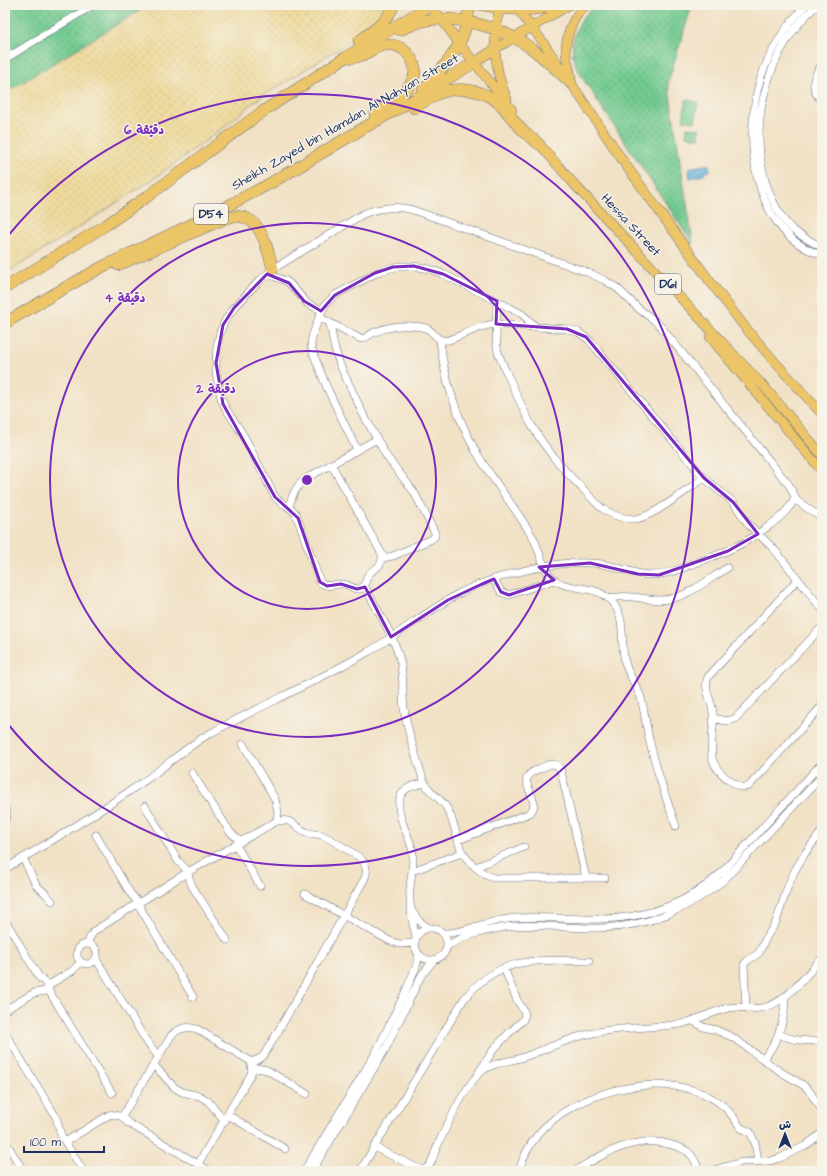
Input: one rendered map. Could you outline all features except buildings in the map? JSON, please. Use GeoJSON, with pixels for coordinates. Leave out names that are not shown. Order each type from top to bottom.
{"type":"FeatureCollection","features":[{"type":"Feature","properties":{"kind":"highway"},"geometry":{"type":"LineString","coordinates":[[346,56],[357,43],[388,18],[394,5]]}},
{"type":"Feature","properties":{"kind":"highway"},"geometry":{"type":"LineString","coordinates":[[5,288],[106,225],[160,188],[262,112],[346,56],[431,5]]}},
{"type":"Feature","properties":{"kind":"highway"},"geometry":{"type":"LineString","coordinates":[[415,99],[445,65],[464,35],[470,5]]}},
{"type":"Feature","properties":{"kind":"highway"},"geometry":{"type":"LineString","coordinates":[[370,42],[421,22],[442,20],[467,22],[495,29],[514,37],[531,48],[571,82]]}},
{"type":"Feature","properties":{"kind":"highway"},"geometry":{"type":"LineString","coordinates":[[346,56],[351,58],[360,57],[380,46],[394,45],[406,51],[413,63],[414,76],[408,88],[371,118],[362,129]]}},
{"type":"Feature","properties":{"kind":"highway","name":"Sheikh Zayed bin Hamdan Al Nahyan Street"},"geometry":{"type":"LineString","coordinates":[[5,323],[78,279],[237,201],[415,99],[475,62]]}},
{"type":"Feature","properties":{"kind":"highway"},"geometry":{"type":"LineString","coordinates":[[362,129],[380,125],[438,94],[447,91],[466,90],[482,93],[496,101],[523,132],[539,144]]}},
{"type":"Feature","properties":{"kind":"highway"},"geometry":{"type":"LineString","coordinates":[[102,267],[112,267],[125,263],[224,219],[237,216],[251,221],[260,230],[264,238],[270,271]]}},
{"type":"Feature","properties":{"kind":"main road","name":"Hessa Street"},"geometry":{"type":"LineString","coordinates":[[431,5],[513,113],[539,144],[573,183],[766,389],[822,454]]}},
{"type":"Feature","properties":{"kind":"main road"},"geometry":{"type":"LineString","coordinates":[[479,5],[539,10],[560,5]]}},
{"type":"Feature","properties":{"kind":"main road","name":"Sheikh Zayed bin Hamdan Al Nahyan Street"},"geometry":{"type":"LineString","coordinates":[[475,62],[568,5]]}},
{"type":"Feature","properties":{"kind":"main road"},"geometry":{"type":"LineString","coordinates":[[571,82],[571,72],[566,59],[567,40],[573,21],[586,5]]}},
{"type":"Feature","properties":{"kind":"main road"},"geometry":{"type":"LineString","coordinates":[[500,7],[495,29],[495,49],[498,72],[513,113]]}},
{"type":"Feature","properties":{"kind":"main road","name":"Hessa Street"},"geometry":{"type":"LineString","coordinates":[[517,8],[571,82],[625,164],[709,280],[744,326],[822,414]]}},
{"type":"Feature","properties":{"kind":"main road"},"geometry":{"type":"LineString","coordinates":[[656,271],[668,290],[701,326],[822,471]]}},
{"type":"Feature","properties":{"kind":"street"},"geometry":{"type":"LineString","coordinates":[[5,59],[93,5]]}},
{"type":"Feature","properties":{"kind":"street"},"geometry":{"type":"LineString","coordinates":[[806,5],[786,28],[776,43],[766,65],[755,102],[752,145],[757,176],[766,203],[774,219],[794,240],[806,248],[822,255]]}},
{"type":"Feature","properties":{"kind":"street"},"geometry":{"type":"LineString","coordinates":[[817,5],[792,33],[782,48],[775,64],[764,99],[760,118],[760,155],[764,174],[774,204],[782,218],[793,230],[822,247]]}},
{"type":"Feature","properties":{"kind":"street"},"geometry":{"type":"LineString","coordinates":[[822,66],[819,84],[822,93]]}},
{"type":"Feature","properties":{"kind":"street"},"geometry":{"type":"LineString","coordinates":[[822,66],[815,74],[813,84],[815,93],[822,101]]}},
{"type":"Feature","properties":{"kind":"street"},"geometry":{"type":"LineString","coordinates":[[331,464],[380,551],[382,558],[379,567],[368,575],[364,585],[361,588],[356,589],[345,584],[329,586],[321,583],[319,580],[298,518],[294,511],[275,497],[244,436],[226,409],[220,393],[216,372],[217,346],[220,332],[226,319],[234,308],[270,271],[363,214],[379,209],[398,207],[416,210],[598,277],[617,288],[662,328],[791,487],[795,498],[799,503],[812,510],[822,518]]}},
{"type":"Feature","properties":{"kind":"street"},"geometry":{"type":"LineString","coordinates":[[356,450],[336,409],[311,345],[312,337],[320,314],[330,300],[341,291],[380,271],[393,267],[414,266],[436,271],[497,301],[522,314],[535,326]]}},
{"type":"Feature","properties":{"kind":"street"},"geometry":{"type":"LineString","coordinates":[[270,271],[289,283],[308,304],[330,323],[361,339],[366,338],[375,332],[395,327],[408,326],[426,328],[440,340],[449,340],[481,327],[496,324],[567,328],[578,332],[589,340],[704,478],[733,502],[749,525],[774,549],[822,609]]}},
{"type":"Feature","properties":{"kind":"street"},"geometry":{"type":"LineString","coordinates":[[497,301],[496,324],[499,355],[524,411],[548,450],[562,467],[604,510],[614,515],[628,518],[636,519],[644,517],[656,511],[704,478]]}},
{"type":"Feature","properties":{"kind":"street"},"geometry":{"type":"LineString","coordinates":[[330,323],[334,346],[342,370],[362,412],[390,461],[414,492],[435,535],[432,539],[389,557],[382,558]]}},
{"type":"Feature","properties":{"kind":"street"},"geometry":{"type":"LineString","coordinates":[[440,340],[442,359],[447,380],[466,430],[481,460],[534,539],[548,574],[554,580],[564,585],[591,589],[600,593],[609,599],[615,606],[620,616],[625,662],[641,698],[651,748],[676,826]]}},
{"type":"Feature","properties":{"kind":"street"},"geometry":{"type":"LineString","coordinates":[[289,507],[293,493],[298,485],[308,477],[377,439]]}},
{"type":"Feature","properties":{"kind":"street"},"geometry":{"type":"LineString","coordinates":[[5,869],[128,793],[208,734],[362,655],[438,606],[470,588],[522,571],[567,563],[590,562],[612,566],[638,574],[659,575],[671,572],[728,551],[752,539],[790,508],[795,498]]}},
{"type":"Feature","properties":{"kind":"street"},"geometry":{"type":"LineString","coordinates":[[609,599],[622,596],[660,600],[674,598],[692,591],[727,568]]}},
{"type":"Feature","properties":{"kind":"street"},"geometry":{"type":"LineString","coordinates":[[494,579],[501,592],[509,595],[554,580]]}},
{"type":"Feature","properties":{"kind":"street"},"geometry":{"type":"LineString","coordinates":[[798,579],[709,674],[706,686],[712,705],[713,718],[711,748],[714,764],[724,777],[737,786],[744,788],[750,784],[822,706]]}},
{"type":"Feature","properties":{"kind":"street"},"geometry":{"type":"LineString","coordinates":[[364,585],[396,647],[402,671],[404,708],[407,725],[425,783],[446,808],[462,853],[484,874],[494,878],[605,878]]}},
{"type":"Feature","properties":{"kind":"street"},"geometry":{"type":"LineString","coordinates":[[713,718],[726,721],[734,719],[822,627]]}},
{"type":"Feature","properties":{"kind":"street"},"geometry":{"type":"LineString","coordinates":[[244,744],[275,799],[278,812],[277,821]]}},
{"type":"Feature","properties":{"kind":"street"},"geometry":{"type":"LineString","coordinates":[[444,933],[457,932],[516,918],[601,920],[629,917],[653,912],[676,904],[702,889],[721,873],[822,763]]}},
{"type":"Feature","properties":{"kind":"street"},"geometry":{"type":"LineString","coordinates":[[458,840],[530,813],[533,810],[534,804],[527,783],[527,777],[533,771],[555,765],[559,767],[561,771],[586,878]]}},
{"type":"Feature","properties":{"kind":"street"},"geometry":{"type":"LineString","coordinates":[[192,772],[238,843],[260,886]]}},
{"type":"Feature","properties":{"kind":"street"},"geometry":{"type":"LineString","coordinates":[[425,783],[408,788],[402,792],[399,799],[399,807],[400,815],[412,849],[413,861],[410,893],[416,950],[426,960],[434,960],[443,956],[448,946],[455,941],[464,937],[502,927],[524,925],[593,928],[618,927],[646,922],[676,911],[701,897],[724,880],[822,776]]}},
{"type":"Feature","properties":{"kind":"street"},"geometry":{"type":"LineString","coordinates":[[145,806],[178,861],[185,867],[192,886],[227,940]]}},
{"type":"Feature","properties":{"kind":"street"},"geometry":{"type":"LineString","coordinates":[[5,808],[7,813],[5,820]]}},
{"type":"Feature","properties":{"kind":"street"},"geometry":{"type":"LineString","coordinates":[[88,944],[89,938],[94,931],[188,872],[277,821],[289,822],[307,833],[324,836],[360,857],[364,862],[366,871],[365,878],[264,1055],[252,1064]]}},
{"type":"Feature","properties":{"kind":"street"},"geometry":{"type":"LineString","coordinates":[[746,1007],[744,965],[747,961],[759,953],[776,922],[795,870],[812,843],[822,831]]}},
{"type":"Feature","properties":{"kind":"street"},"geometry":{"type":"LineString","coordinates":[[96,835],[193,997]]}},
{"type":"Feature","properties":{"kind":"street"},"geometry":{"type":"LineString","coordinates":[[476,867],[524,847]]}},
{"type":"Feature","properties":{"kind":"street"},"geometry":{"type":"LineString","coordinates":[[412,871],[462,853]]}},
{"type":"Feature","properties":{"kind":"street"},"geometry":{"type":"LineString","coordinates":[[23,858],[36,885],[52,901]]}},
{"type":"Feature","properties":{"kind":"street"},"geometry":{"type":"LineString","coordinates":[[305,894],[395,943],[406,944],[416,940],[421,931],[429,928],[438,929],[444,933],[448,946]]}},
{"type":"Feature","properties":{"kind":"street"},"geometry":{"type":"LineString","coordinates":[[412,911],[419,921],[429,928]]}},
{"type":"Feature","properties":{"kind":"street"},"geometry":{"type":"LineString","coordinates":[[5,920],[40,977],[46,983],[112,1093]]}},
{"type":"Feature","properties":{"kind":"street"},"geometry":{"type":"LineString","coordinates":[[88,944],[93,946],[97,954],[96,959],[91,964],[81,962],[77,956],[78,951],[83,945],[88,944]]}},
{"type":"Feature","properties":{"kind":"street"},"geometry":{"type":"LineString","coordinates":[[304,1171],[375,1054],[414,972],[419,954]]}},
{"type":"Feature","properties":{"kind":"street"},"geometry":{"type":"LineString","coordinates":[[477,1076],[492,1065],[520,1058],[588,1034],[605,1031],[674,1025],[693,1021],[726,1008],[766,1008],[785,998],[822,958]]}},
{"type":"Feature","properties":{"kind":"street"},"geometry":{"type":"LineString","coordinates":[[96,959],[147,1042],[159,1056]]}},
{"type":"Feature","properties":{"kind":"street"},"geometry":{"type":"LineString","coordinates":[[312,1171],[385,1050],[421,976],[434,960]]}},
{"type":"Feature","properties":{"kind":"street"},"geometry":{"type":"LineString","coordinates":[[360,1171],[464,1000],[478,984],[491,974],[518,963],[533,961],[589,961]]}},
{"type":"Feature","properties":{"kind":"street"},"geometry":{"type":"LineString","coordinates":[[5,1010],[34,993],[44,992],[52,983],[72,971],[81,962]]}},
{"type":"Feature","properties":{"kind":"street"},"geometry":{"type":"LineString","coordinates":[[374,1147],[417,1168],[428,1170],[437,1146],[455,1111],[494,1049],[523,1020],[525,1015],[504,968]]}},
{"type":"Feature","properties":{"kind":"street"},"geometry":{"type":"LineString","coordinates":[[764,1060],[778,1034],[784,1012],[785,998]]}},
{"type":"Feature","properties":{"kind":"street"},"geometry":{"type":"LineString","coordinates":[[693,1021],[704,1027],[716,1030],[732,1037],[781,1072],[803,1085],[807,1088],[822,1110]]}},
{"type":"Feature","properties":{"kind":"street"},"geometry":{"type":"LineString","coordinates":[[121,1116],[174,1033],[181,1029],[189,1028],[197,1029],[252,1064],[267,1070],[307,1094]]}},
{"type":"Feature","properties":{"kind":"street"},"geometry":{"type":"LineString","coordinates":[[5,1033],[56,1117],[60,1132],[83,1171]]}},
{"type":"Feature","properties":{"kind":"street"},"geometry":{"type":"LineString","coordinates":[[778,1034],[795,1040],[822,1041]]}},
{"type":"Feature","properties":{"kind":"street"},"geometry":{"type":"LineString","coordinates":[[198,1164],[251,1074],[252,1064]]}},
{"type":"Feature","properties":{"kind":"street"},"geometry":{"type":"LineString","coordinates":[[154,1065],[174,1088],[182,1092],[200,1096],[208,1101],[226,1118],[285,1149]]}},
{"type":"Feature","properties":{"kind":"street"},"geometry":{"type":"LineString","coordinates":[[518,1171],[523,1157],[536,1138],[548,1125],[564,1113],[586,1101],[611,1092],[656,1086],[680,1086],[692,1089],[708,1096],[722,1105],[732,1114],[742,1129],[750,1132],[755,1143],[758,1161]]}},
{"type":"Feature","properties":{"kind":"street"},"geometry":{"type":"LineString","coordinates":[[65,1142],[109,1114],[112,1114],[121,1116],[128,1123],[210,1171]]}},
{"type":"Feature","properties":{"kind":"street"},"geometry":{"type":"LineString","coordinates":[[710,1171],[742,1162],[780,1158],[805,1146],[822,1133]]}},
{"type":"Feature","properties":{"kind":"street"},"geometry":{"type":"LineString","coordinates":[[5,1141],[21,1168],[16,1171]]}},
{"type":"Feature","properties":{"kind":"street"},"geometry":{"type":"LineString","coordinates":[[575,1171],[596,1157],[614,1149],[632,1144],[648,1142],[668,1144],[686,1150],[694,1159],[699,1171]]}},
{"type":"Feature","properties":{"kind":"highlighted area"},"geometry":{"type":"Polygon","coordinates":[[[414,266],[443,274],[497,301],[496,324],[567,329],[586,337],[704,478],[733,502],[758,534],[728,551],[659,575],[638,574],[590,563],[539,567],[554,580],[509,595],[501,592],[494,579],[448,600],[391,637],[365,587],[357,589],[341,584],[327,586],[320,582],[298,518],[275,497],[223,404],[216,363],[223,325],[234,308],[267,274],[289,283],[304,301],[321,311],[335,295],[375,273],[393,267],[414,266]]]}},
{"type":"Feature","properties":{"kind":"green space"},"geometry":{"type":"Polygon","coordinates":[[[5,5],[149,5],[5,93],[5,5]]]}},
{"type":"Feature","properties":{"kind":"green space"},"geometry":{"type":"Polygon","coordinates":[[[597,5],[692,5],[668,82],[693,244],[585,82],[575,62],[572,49],[575,34],[581,21],[591,9],[597,5]]]}},
{"type":"Feature","properties":{"kind":"green space"},"geometry":{"type":"Polygon","coordinates":[[[686,100],[698,102],[695,122],[683,120],[686,100]]]}},
{"type":"Feature","properties":{"kind":"green space"},"geometry":{"type":"Polygon","coordinates":[[[687,127],[700,129],[699,138],[686,136],[687,127]]]}},
{"type":"Feature","properties":{"kind":"sand"},"geometry":{"type":"Polygon","coordinates":[[[149,5],[390,5],[371,28],[255,101],[227,125],[159,175],[5,274],[5,93],[149,5]]]}},
{"type":"Feature","properties":{"kind":"water"},"geometry":{"type":"Polygon","coordinates":[[[709,164],[710,171],[704,172],[704,175],[690,178],[688,168],[709,164]]]}}]}
